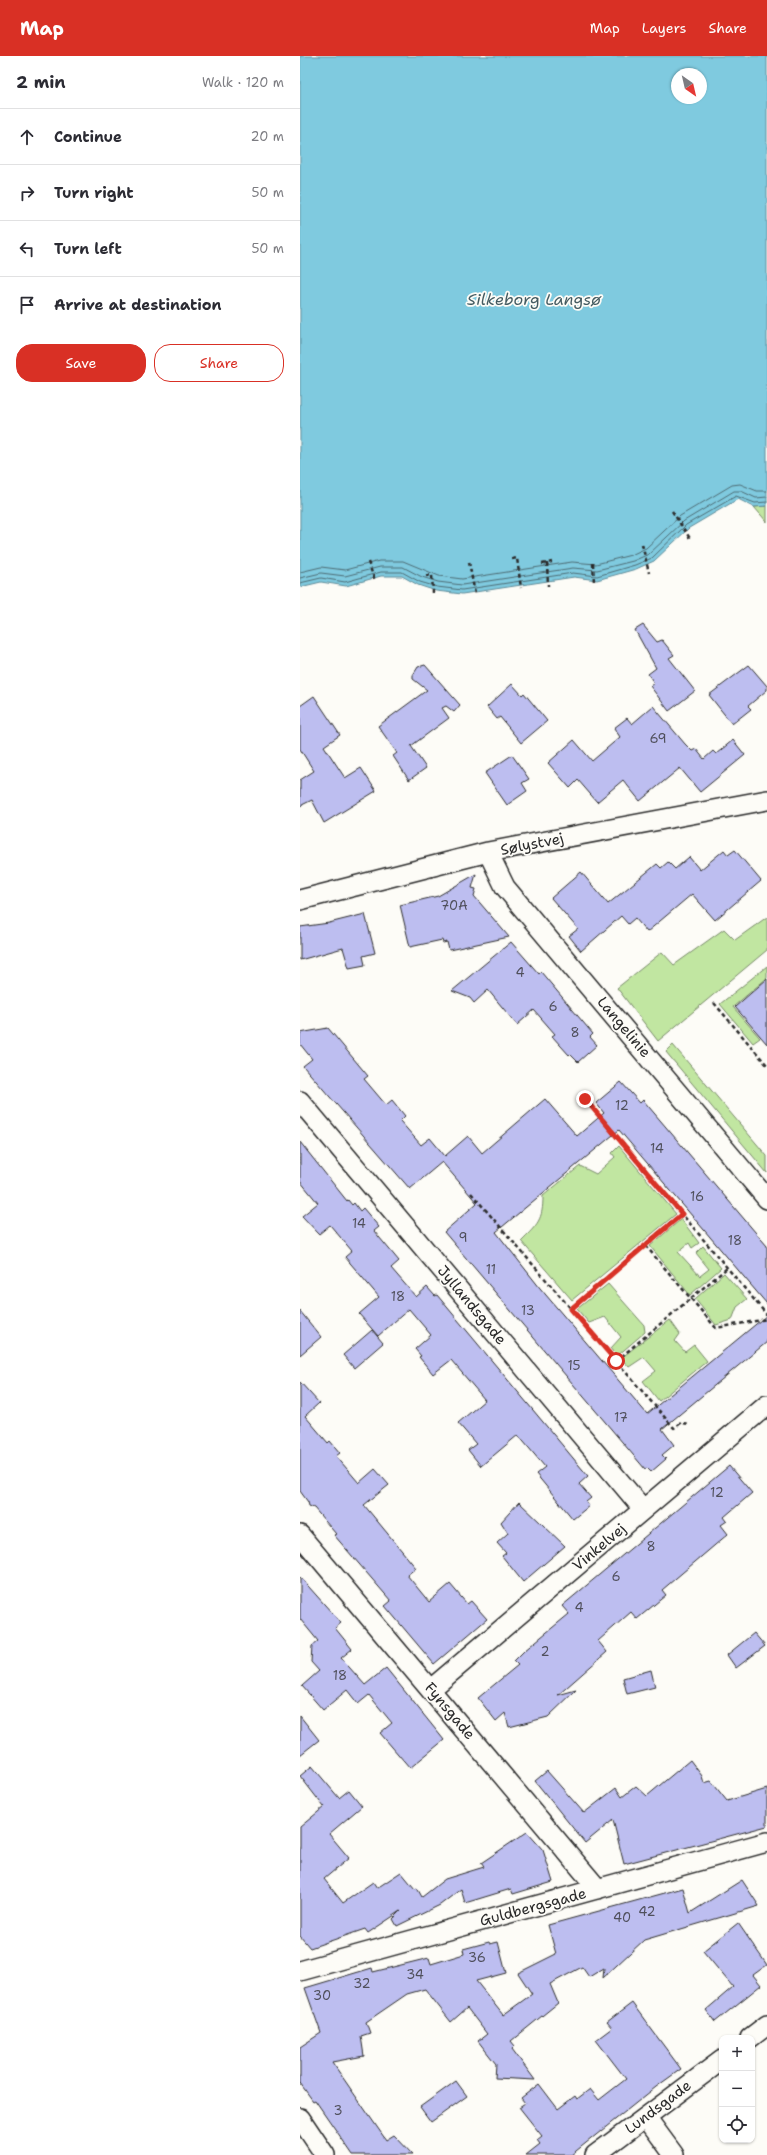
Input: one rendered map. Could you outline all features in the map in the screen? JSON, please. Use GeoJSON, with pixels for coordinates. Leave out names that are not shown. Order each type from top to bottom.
{"type":"FeatureCollection","features":[{"type":"Feature","properties":{"kind":"street","name":"Sølystvej"},"geometry":{"type":"LineString","coordinates":[[300,900],[488,852],[767,800]]}},
{"type":"Feature","properties":{"kind":"street","name":"Langelinie"},"geometry":{"type":"LineString","coordinates":[[488,852],[505,887],[767,1199]]}},
{"type":"Feature","properties":{"kind":"street","name":"Jyllandsgade"},"geometry":{"type":"LineString","coordinates":[[300,1101],[643,1509]]}},
{"type":"Feature","properties":{"kind":"street","name":"Vinkelvej"},"geometry":{"type":"LineString","coordinates":[[431,1689],[767,1405]]}},
{"type":"Feature","properties":{"kind":"street","name":"Fynsgade"},"geometry":{"type":"LineString","coordinates":[[300,1535],[598,1889]]}},
{"type":"Feature","properties":{"kind":"street","name":"Guldbergsgade"},"geometry":{"type":"LineString","coordinates":[[300,1970],[767,1842]]}},
{"type":"Feature","properties":{"kind":"street"},"geometry":{"type":"LineString","coordinates":[[754,2035],[767,2026]]}},
{"type":"Feature","properties":{"kind":"street","name":"Lundsgade"},"geometry":{"type":"LineString","coordinates":[[595,2155],[719,2062]]}},
{"type":"Feature","properties":{"kind":"street"},"geometry":{"type":"LineString","coordinates":[[646,2117],[674,2155]]}},
{"type":"Feature","properties":{"kind":"street"},"geometry":{"type":"LineString","coordinates":[[300,2118],[325,2155]]}},
{"type":"Feature","properties":{"kind":"path"},"geometry":{"type":"LineString","coordinates":[[672,511],[691,540]]}},
{"type":"Feature","properties":{"kind":"path"},"geometry":{"type":"LineString","coordinates":[[642,544],[649,573]]}},
{"type":"Feature","properties":{"kind":"path"},"geometry":{"type":"LineString","coordinates":[[512,559],[517,558],[521,588]]}},
{"type":"Feature","properties":{"kind":"path"},"geometry":{"type":"LineString","coordinates":[[368,562],[374,580]]}},
{"type":"Feature","properties":{"kind":"path"},"geometry":{"type":"LineString","coordinates":[[469,562],[475,594]]}},
{"type":"Feature","properties":{"kind":"path"},"geometry":{"type":"LineString","coordinates":[[542,564],[552,562]]}},
{"type":"Feature","properties":{"kind":"path"},"geometry":{"type":"LineString","coordinates":[[547,563],[548,586]]}},
{"type":"Feature","properties":{"kind":"path"},"geometry":{"type":"LineString","coordinates":[[593,563],[594,583]]}},
{"type":"Feature","properties":{"kind":"path"},"geometry":{"type":"LineString","coordinates":[[426,576],[432,575],[433,593]]}},
{"type":"Feature","properties":{"kind":"path"},"geometry":{"type":"LineString","coordinates":[[714,1003],[767,1065]]}},
{"type":"Feature","properties":{"kind":"path"},"geometry":{"type":"LineString","coordinates":[[585,1099],[767,1315]]}},
{"type":"Feature","properties":{"kind":"path"},"geometry":{"type":"LineString","coordinates":[[471,1193],[674,1428],[681,1423],[689,1424]]}},
{"type":"Feature","properties":{"kind":"path"},"geometry":{"type":"LineString","coordinates":[[571,1309],[682,1214]]}},
{"type":"Feature","properties":{"kind":"path"},"geometry":{"type":"LineString","coordinates":[[645,1245],[716,1328],[767,1318]]}},
{"type":"Feature","properties":{"kind":"path"},"geometry":{"type":"LineString","coordinates":[[616,1361],[727,1268]]}},
{"type":"Feature","properties":{"kind":"green space"},"geometry":{"type":"Polygon","coordinates":[[[767,506],[767,522],[754,507],[767,506]]]}},
{"type":"Feature","properties":{"kind":"green space"},"geometry":{"type":"Polygon","coordinates":[[[767,917],[767,950],[658,1041],[617,988],[662,952],[674,965],[724,929],[735,940],[767,917]]]}},
{"type":"Feature","properties":{"kind":"green space"},"geometry":{"type":"Polygon","coordinates":[[[767,966],[767,978],[733,1007],[760,1038],[753,1043],[720,1004],[767,966]]]}},
{"type":"Feature","properties":{"kind":"green space"},"geometry":{"type":"Polygon","coordinates":[[[673,1045],[767,1156],[767,1173],[666,1052],[673,1045]]]}},
{"type":"Feature","properties":{"kind":"green space"},"geometry":{"type":"Polygon","coordinates":[[[619,1146],[676,1214],[572,1300],[521,1241],[532,1230],[541,1216],[543,1196],[580,1166],[596,1174],[615,1157],[612,1153],[619,1146]]]}},
{"type":"Feature","properties":{"kind":"green space"},"geometry":{"type":"Polygon","coordinates":[[[681,1219],[699,1243],[692,1248],[689,1243],[678,1252],[700,1276],[709,1269],[696,1253],[703,1246],[721,1268],[690,1295],[650,1246],[681,1219]]]}},
{"type":"Feature","properties":{"kind":"green space"},"geometry":{"type":"Polygon","coordinates":[[[724,1273],[747,1299],[737,1307],[732,1320],[716,1325],[695,1299],[724,1273]]]}},
{"type":"Feature","properties":{"kind":"green space"},"geometry":{"type":"Polygon","coordinates":[[[608,1284],[644,1325],[645,1332],[617,1356],[611,1348],[621,1337],[605,1317],[589,1323],[577,1309],[608,1284]]]}},
{"type":"Feature","properties":{"kind":"green space"},"geometry":{"type":"Polygon","coordinates":[[[670,1320],[680,1334],[675,1341],[685,1352],[694,1345],[707,1361],[659,1401],[643,1381],[656,1371],[644,1357],[629,1367],[621,1358],[670,1320]]]}},
{"type":"Feature","properties":{"kind":"water","name":"Silkeborg Langsø"},"geometry":{"type":"Polygon","coordinates":[[[300,56],[767,56],[767,506],[754,507],[738,499],[689,528],[654,561],[636,569],[597,580],[574,577],[462,594],[436,591],[418,585],[402,576],[381,576],[346,586],[321,582],[300,587],[300,56]]]}},
{"type":"Feature","properties":{"kind":"building"},"geometry":{"type":"Polygon","coordinates":[[[643,625],[657,642],[662,640],[674,655],[669,658],[695,691],[669,711],[650,686],[654,683],[648,674],[656,668],[635,630],[643,625]]]}},
{"type":"Feature","properties":{"kind":"building"},"geometry":{"type":"Polygon","coordinates":[[[425,665],[460,705],[454,712],[446,706],[442,708],[449,718],[411,746],[426,768],[409,780],[393,756],[397,753],[378,726],[427,690],[413,679],[413,675],[418,667],[425,665]]]}},
{"type":"Feature","properties":{"kind":"building"},"geometry":{"type":"Polygon","coordinates":[[[749,665],[767,686],[767,690],[748,706],[751,709],[732,724],[709,695],[749,665]]]}},
{"type":"Feature","properties":{"kind":"building"},"geometry":{"type":"Polygon","coordinates":[[[512,684],[522,695],[524,693],[547,721],[521,743],[500,717],[497,719],[487,707],[512,684]]]}},
{"type":"Feature","properties":{"kind":"building"},"geometry":{"type":"Polygon","coordinates":[[[314,696],[340,735],[324,746],[345,778],[361,768],[376,791],[324,823],[312,800],[300,806],[300,780],[314,771],[300,749],[300,706],[314,696]]]}},
{"type":"Feature","properties":{"kind":"building"},"geometry":{"type":"Polygon","coordinates":[[[653,706],[685,744],[692,751],[696,749],[704,759],[713,751],[716,754],[733,740],[745,755],[700,792],[680,768],[640,801],[623,780],[597,802],[578,780],[570,788],[548,763],[574,740],[592,761],[620,737],[614,728],[627,718],[632,724],[653,706]]]}},
{"type":"Feature","properties":{"kind":"building"},"geometry":{"type":"Polygon","coordinates":[[[512,755],[529,779],[522,783],[527,791],[507,805],[485,773],[512,755]]]}},
{"type":"Feature","properties":{"kind":"building"},"geometry":{"type":"Polygon","coordinates":[[[724,850],[728,855],[735,850],[761,881],[715,920],[692,894],[647,932],[635,918],[628,924],[621,916],[581,951],[569,936],[578,929],[551,898],[581,872],[608,904],[657,864],[661,868],[668,862],[675,869],[689,857],[700,870],[724,850]]]}},
{"type":"Feature","properties":{"kind":"building"},"geometry":{"type":"Polygon","coordinates":[[[476,874],[472,888],[476,889],[474,896],[509,937],[449,950],[447,942],[443,943],[442,940],[410,947],[400,905],[438,896],[476,874]]]}},
{"type":"Feature","properties":{"kind":"building"},"geometry":{"type":"Polygon","coordinates":[[[365,914],[375,953],[363,956],[365,965],[349,968],[343,948],[300,960],[300,927],[329,923],[365,914]]]}},
{"type":"Feature","properties":{"kind":"building"},"geometry":{"type":"Polygon","coordinates":[[[511,942],[539,974],[541,972],[593,1034],[590,1037],[597,1045],[578,1062],[570,1054],[569,1055],[552,1036],[555,1034],[534,1010],[517,1025],[488,990],[474,1003],[470,998],[452,991],[511,942]]]}},
{"type":"Feature","properties":{"kind":"building"},"geometry":{"type":"Polygon","coordinates":[[[767,979],[767,1044],[735,1007],[767,979]]]}},
{"type":"Feature","properties":{"kind":"building"},"geometry":{"type":"Polygon","coordinates":[[[328,1028],[368,1076],[364,1079],[386,1105],[392,1100],[405,1116],[400,1121],[421,1145],[430,1138],[445,1156],[468,1136],[482,1153],[545,1099],[577,1136],[604,1113],[596,1103],[621,1082],[640,1103],[643,1100],[767,1246],[767,1304],[619,1130],[496,1232],[540,1288],[647,1414],[767,1315],[767,1342],[662,1429],[674,1445],[662,1455],[666,1459],[651,1472],[647,1468],[645,1469],[444,1232],[477,1203],[442,1162],[410,1189],[303,1066],[312,1059],[300,1044],[300,1033],[328,1028]]]}},
{"type":"Feature","properties":{"kind":"building"},"geometry":{"type":"Polygon","coordinates":[[[300,1142],[347,1201],[348,1200],[352,1205],[354,1203],[360,1211],[363,1208],[379,1227],[374,1231],[399,1261],[391,1268],[416,1297],[427,1287],[435,1296],[437,1295],[588,1476],[579,1484],[591,1498],[586,1502],[589,1506],[573,1519],[536,1474],[545,1467],[518,1435],[481,1466],[468,1450],[476,1444],[458,1423],[485,1400],[451,1360],[433,1374],[419,1357],[421,1356],[415,1349],[431,1335],[409,1309],[378,1336],[359,1314],[379,1297],[345,1257],[352,1251],[330,1225],[319,1234],[302,1216],[318,1203],[300,1181],[300,1142]]]}},
{"type":"Feature","properties":{"kind":"building"},"geometry":{"type":"Polygon","coordinates":[[[300,1311],[321,1337],[300,1355],[300,1311]]]}},
{"type":"Feature","properties":{"kind":"building"},"geometry":{"type":"Polygon","coordinates":[[[372,1330],[383,1343],[354,1368],[343,1355],[372,1330]]]}},
{"type":"Feature","properties":{"kind":"building"},"geometry":{"type":"Polygon","coordinates":[[[300,1382],[319,1403],[305,1416],[328,1443],[330,1441],[340,1453],[336,1456],[359,1483],[375,1469],[389,1485],[364,1505],[416,1568],[407,1575],[429,1602],[450,1584],[467,1604],[471,1601],[487,1619],[434,1664],[385,1606],[391,1601],[334,1535],[336,1534],[314,1508],[309,1506],[308,1502],[300,1491],[300,1382]]]}},
{"type":"Feature","properties":{"kind":"building"},"geometry":{"type":"Polygon","coordinates":[[[729,1466],[752,1493],[724,1517],[727,1521],[721,1525],[728,1534],[662,1590],[666,1595],[637,1619],[631,1612],[598,1641],[607,1652],[558,1695],[576,1690],[548,1717],[509,1727],[505,1713],[496,1721],[478,1698],[518,1665],[514,1661],[524,1651],[569,1614],[562,1606],[729,1466]]]}},
{"type":"Feature","properties":{"kind":"building"},"geometry":{"type":"Polygon","coordinates":[[[519,1502],[565,1546],[523,1582],[502,1556],[506,1553],[497,1543],[508,1533],[501,1522],[519,1502]]]}},
{"type":"Feature","properties":{"kind":"building"},"geometry":{"type":"Polygon","coordinates":[[[300,1577],[341,1623],[335,1628],[352,1649],[341,1658],[365,1685],[386,1668],[444,1740],[410,1768],[380,1733],[392,1723],[369,1695],[358,1704],[347,1690],[323,1710],[302,1686],[319,1671],[311,1662],[312,1646],[318,1641],[300,1619],[300,1577]]]}},
{"type":"Feature","properties":{"kind":"building"},"geometry":{"type":"Polygon","coordinates":[[[754,1633],[765,1646],[736,1668],[727,1655],[754,1633]]]}},
{"type":"Feature","properties":{"kind":"building"},"geometry":{"type":"Polygon","coordinates":[[[651,1670],[655,1687],[627,1694],[623,1678],[651,1670]]]}},
{"type":"Feature","properties":{"kind":"building"},"geometry":{"type":"Polygon","coordinates":[[[300,1716],[319,1740],[300,1755],[300,1716]]]}},
{"type":"Feature","properties":{"kind":"building"},"geometry":{"type":"Polygon","coordinates":[[[690,1760],[702,1776],[704,1783],[711,1781],[727,1801],[767,1789],[767,1826],[624,1864],[613,1820],[585,1843],[535,1781],[547,1771],[584,1813],[616,1788],[622,1797],[636,1786],[647,1796],[690,1760]]]}},
{"type":"Feature","properties":{"kind":"building"},"geometry":{"type":"Polygon","coordinates":[[[312,1766],[339,1798],[349,1790],[362,1806],[329,1834],[349,1858],[324,1879],[343,1903],[373,1882],[377,1888],[401,1872],[415,1889],[417,1888],[422,1897],[445,1879],[484,1867],[481,1863],[527,1832],[543,1850],[553,1882],[513,1894],[511,1889],[465,1903],[461,1889],[440,1905],[397,1926],[393,1919],[401,1911],[368,1933],[365,1929],[310,1948],[300,1936],[300,1827],[324,1807],[300,1776],[312,1766]]]}},
{"type":"Feature","properties":{"kind":"building"},"geometry":{"type":"Polygon","coordinates":[[[742,1880],[759,1906],[644,1940],[603,1978],[604,1968],[589,1977],[582,1967],[550,1984],[558,2003],[511,2041],[515,2046],[512,2049],[535,2080],[495,2078],[496,2064],[478,2041],[487,2034],[467,2008],[451,2022],[425,1989],[407,1994],[366,2022],[370,2033],[361,2036],[364,2056],[332,2062],[386,2140],[394,2135],[413,2155],[353,2155],[315,2100],[313,2101],[300,2083],[300,2047],[321,2033],[305,1988],[372,1968],[373,1972],[429,1958],[431,1964],[464,1954],[463,1949],[489,1942],[490,1944],[498,1942],[506,1973],[476,1981],[503,2015],[532,1994],[518,1973],[556,1954],[548,1925],[683,1888],[690,1913],[742,1880]]]}},
{"type":"Feature","properties":{"kind":"building"},"geometry":{"type":"Polygon","coordinates":[[[738,1923],[767,1965],[753,1975],[761,1985],[715,2022],[706,2010],[733,1987],[703,1951],[738,1923]]]}},
{"type":"Feature","properties":{"kind":"building"},"geometry":{"type":"Polygon","coordinates":[[[632,2003],[681,2069],[656,2087],[571,2155],[526,2155],[540,2144],[537,2140],[542,2136],[519,2107],[525,2103],[521,2098],[539,2084],[558,2109],[575,2096],[577,2099],[590,2089],[599,2100],[626,2079],[596,2040],[612,2028],[607,2022],[632,2003]]]}},
{"type":"Feature","properties":{"kind":"building"},"geometry":{"type":"Polygon","coordinates":[[[456,2081],[467,2096],[431,2122],[420,2107],[456,2081]]]}},
{"type":"Feature","properties":{"kind":"route"},"geometry":{"type":"LineString","coordinates":[[585,1099],[682,1214],[571,1309],[616,1361]]}}]}
